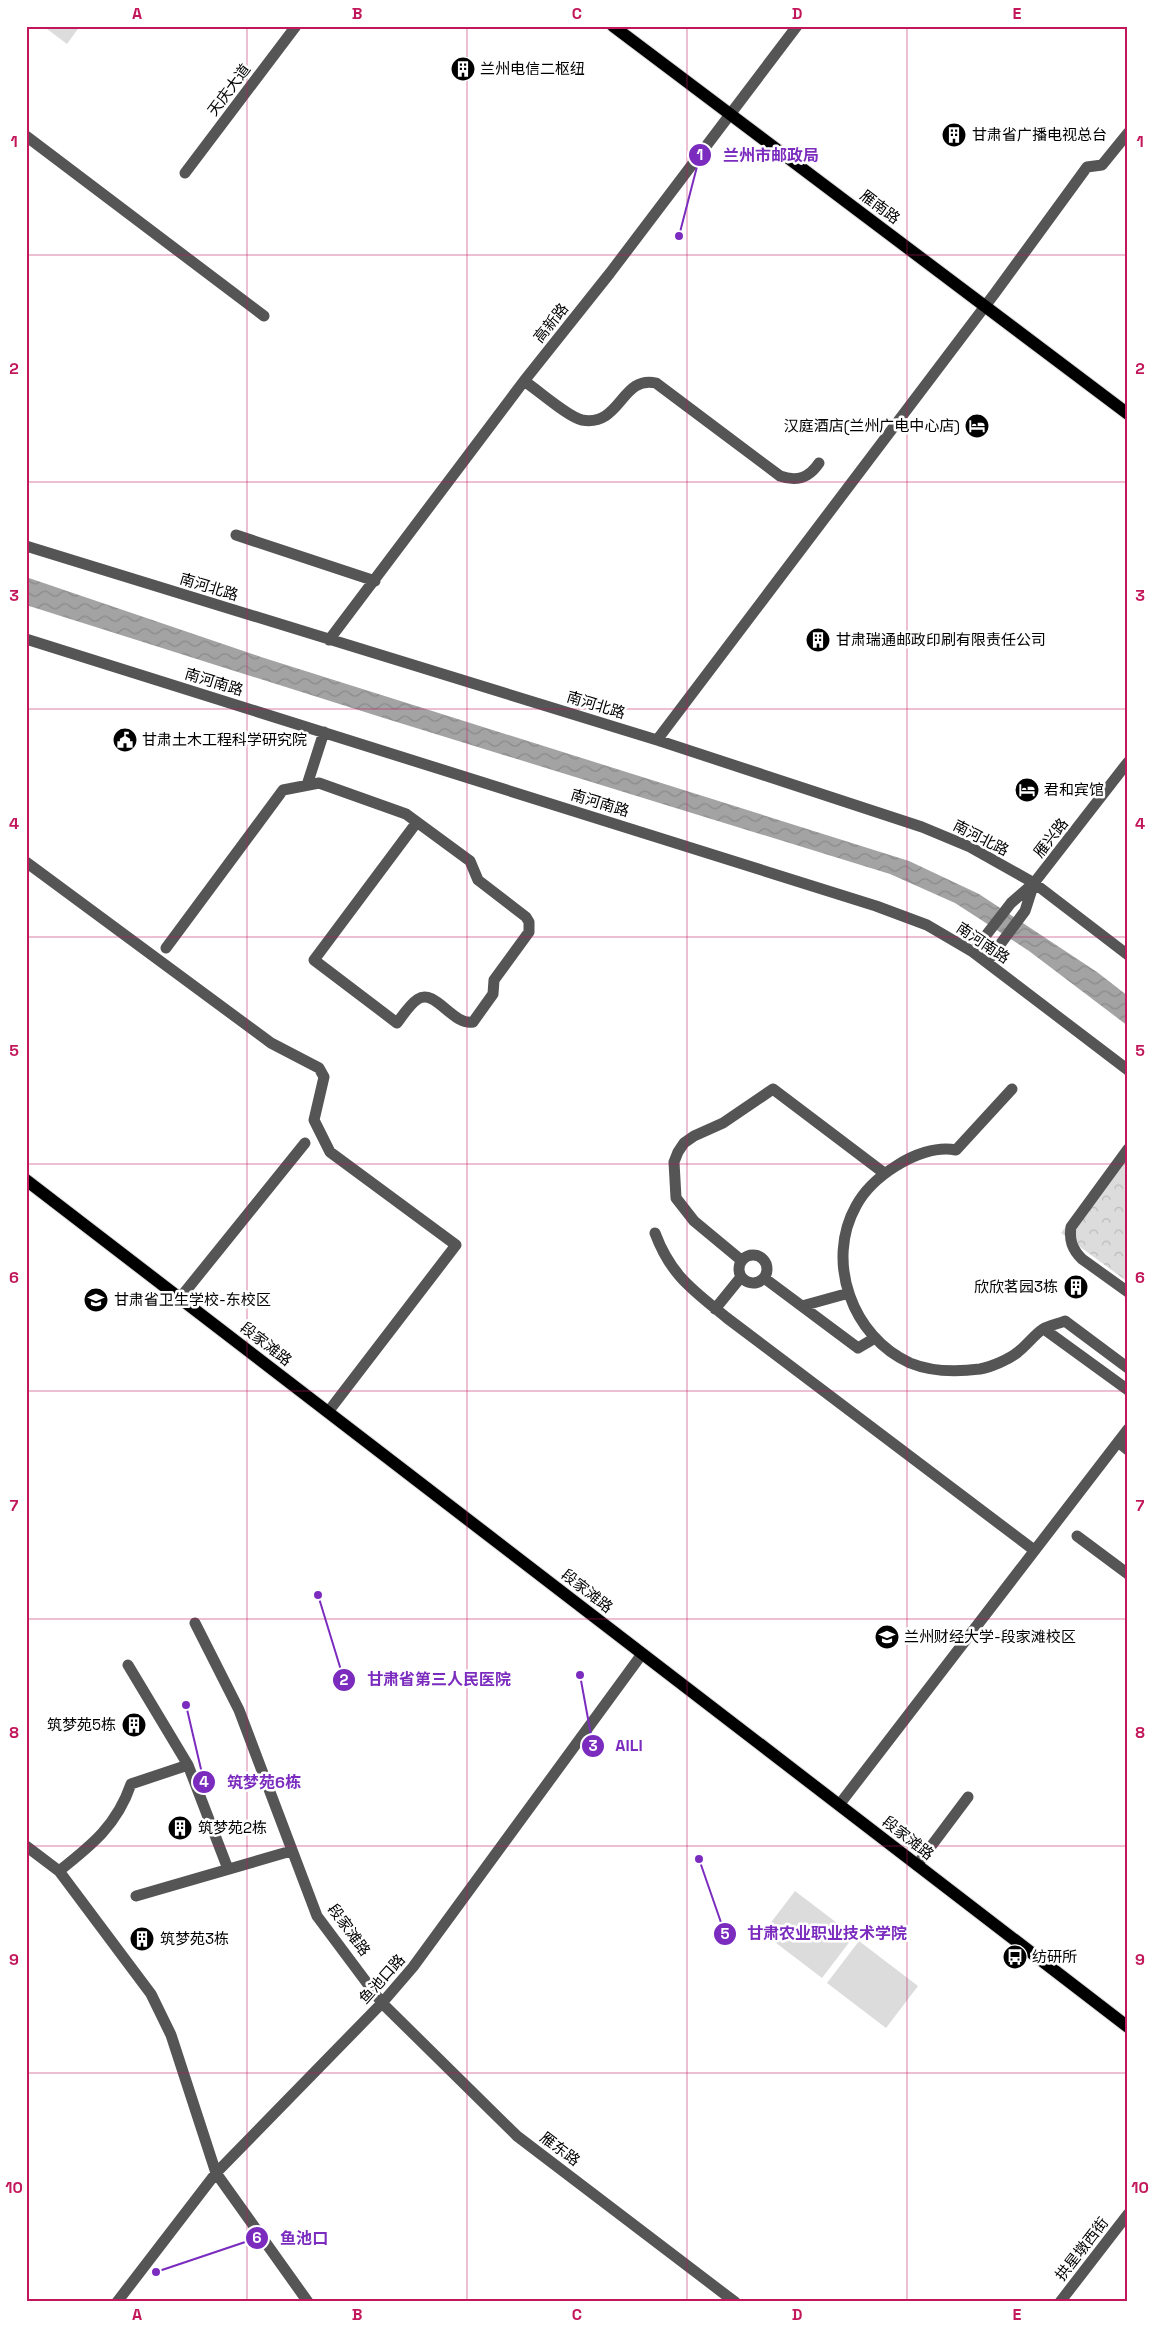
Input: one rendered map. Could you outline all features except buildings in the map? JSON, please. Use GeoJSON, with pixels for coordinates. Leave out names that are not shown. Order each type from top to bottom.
{"type":"FeatureCollection","features":[{"type":"Feature","properties":{"kind":"main road","name":"雁南路"},"geometry":{"type":"LineString","coordinates":[[613,26],[1128,414]]}},
{"type":"Feature","properties":{"kind":"main road","name":"段家滩路"},"geometry":{"type":"LineString","coordinates":[[26,1180],[1128,2027]]}},
{"type":"Feature","properties":{"kind":"street","name":"天庆大道"},"geometry":{"type":"LineString","coordinates":[[185,173],[296,26]]}},
{"type":"Feature","properties":{"kind":"street","name":"高新路"},"geometry":{"type":"LineString","coordinates":[[329,640],[524,381],[731,115],[797,26]]}},
{"type":"Feature","properties":{"kind":"street"},"geometry":{"type":"LineString","coordinates":[[657,740],[1087,167],[1102,165],[1128,133]]}},
{"type":"Feature","properties":{"kind":"street"},"geometry":{"type":"LineString","coordinates":[[26,136],[264,316]]}},
{"type":"Feature","properties":{"kind":"street"},"geometry":{"type":"LineString","coordinates":[[524,381],[571,415],[582,420],[594,420],[605,417],[614,410],[634,385],[649,381],[656,383],[780,476],[788,480],[806,477],[819,463]]}},
{"type":"Feature","properties":{"kind":"street"},"geometry":{"type":"LineString","coordinates":[[236,535],[375,581]]}},
{"type":"Feature","properties":{"kind":"street","name":"南河北路"},"geometry":{"type":"LineString","coordinates":[[26,546],[657,740],[922,827],[970,847],[1034,883],[1128,955]]}},
{"type":"Feature","properties":{"kind":"street","name":"南河南路"},"geometry":{"type":"LineString","coordinates":[[26,639],[876,906],[927,925],[987,962],[1128,1070]]}},
{"type":"Feature","properties":{"kind":"street"},"geometry":{"type":"LineString","coordinates":[[307,786],[324,732]]}},
{"type":"Feature","properties":{"kind":"street","name":"雁兴路"},"geometry":{"type":"LineString","coordinates":[[1034,883],[1128,762]]}},
{"type":"Feature","properties":{"kind":"street"},"geometry":{"type":"LineString","coordinates":[[166,948],[283,790],[318,783],[406,814],[418,822],[470,861],[478,880],[526,917],[529,922],[529,932],[494,980],[493,994],[473,1022],[461,1021],[431,998],[424,996],[417,999],[397,1023],[314,960],[418,822]]}},
{"type":"Feature","properties":{"kind":"street"},"geometry":{"type":"LineString","coordinates":[[26,862],[271,1043],[318,1068],[324,1077],[314,1120],[330,1152],[456,1245],[328,1412]]}},
{"type":"Feature","properties":{"kind":"street"},"geometry":{"type":"LineString","coordinates":[[973,952],[1011,903],[1034,883]]}},
{"type":"Feature","properties":{"kind":"street"},"geometry":{"type":"LineString","coordinates":[[987,962],[1025,911],[1034,883]]}},
{"type":"Feature","properties":{"kind":"street"},"geometry":{"type":"LineString","coordinates":[[741,1260],[694,1221],[676,1198],[674,1162],[684,1143],[694,1136],[723,1123],[773,1089],[884,1173]]}},
{"type":"Feature","properties":{"kind":"street"},"geometry":{"type":"LineString","coordinates":[[1012,1089],[956,1150],[946,1148],[910,1157],[879,1177],[856,1206],[844,1241],[844,1278],[856,1313],[879,1342],[910,1363],[946,1372],[983,1369],[1017,1354],[1044,1328],[1065,1321],[1128,1368]]}},
{"type":"Feature","properties":{"kind":"street"},"geometry":{"type":"LineString","coordinates":[[180,1298],[305,1143]]}},
{"type":"Feature","properties":{"kind":"street"},"geometry":{"type":"LineString","coordinates":[[1128,1150],[1071,1227],[1070,1236],[1076,1252],[1082,1259],[1128,1292]]}},
{"type":"Feature","properties":{"kind":"street"},"geometry":{"type":"LineString","coordinates":[[655,1233],[662,1252],[679,1278],[715,1309],[1034,1550]]}},
{"type":"Feature","properties":{"kind":"street"},"geometry":{"type":"LineString","coordinates":[[749,1255],[761,1258],[767,1269],[764,1278],[752,1283],[741,1277],[739,1268],[741,1260],[749,1255]]}},
{"type":"Feature","properties":{"kind":"street"},"geometry":{"type":"LineString","coordinates":[[715,1309],[741,1277]]}},
{"type":"Feature","properties":{"kind":"street"},"geometry":{"type":"LineString","coordinates":[[764,1278],[858,1348],[875,1338]]}},
{"type":"Feature","properties":{"kind":"street"},"geometry":{"type":"LineString","coordinates":[[802,1306],[849,1293]]}},
{"type":"Feature","properties":{"kind":"street"},"geometry":{"type":"LineString","coordinates":[[1044,1328],[1128,1390]]}},
{"type":"Feature","properties":{"kind":"street"},"geometry":{"type":"LineString","coordinates":[[839,1805],[1128,1429]]}},
{"type":"Feature","properties":{"kind":"street"},"geometry":{"type":"LineString","coordinates":[[1118,1442],[1128,1450]]}},
{"type":"Feature","properties":{"kind":"street"},"geometry":{"type":"LineString","coordinates":[[1077,1536],[1128,1574]]}},
{"type":"Feature","properties":{"kind":"street","name":"段家滩路"},"geometry":{"type":"LineString","coordinates":[[195,1623],[239,1710],[290,1850],[317,1916],[382,2003]]}},
{"type":"Feature","properties":{"kind":"street","name":"鱼池口路"},"geometry":{"type":"LineString","coordinates":[[117,2302],[216,2173],[382,2003],[413,1967],[642,1654]]}},
{"type":"Feature","properties":{"kind":"street"},"geometry":{"type":"LineString","coordinates":[[128,1665],[188,1765],[228,1869]]}},
{"type":"Feature","properties":{"kind":"street"},"geometry":{"type":"LineString","coordinates":[[60,1871],[98,1839],[124,1804],[130,1784],[188,1765]]}},
{"type":"Feature","properties":{"kind":"street"},"geometry":{"type":"LineString","coordinates":[[917,1865],[968,1797]]}},
{"type":"Feature","properties":{"kind":"street"},"geometry":{"type":"LineString","coordinates":[[26,1846],[60,1871],[151,1994],[171,2035],[216,2173],[308,2302]]}},
{"type":"Feature","properties":{"kind":"street"},"geometry":{"type":"LineString","coordinates":[[136,1896],[290,1850]]}},
{"type":"Feature","properties":{"kind":"street","name":"雁东路"},"geometry":{"type":"LineString","coordinates":[[382,2003],[517,2136],[735,2302]]}},
{"type":"Feature","properties":{"kind":"street","name":"拱星墩西街"},"geometry":{"type":"LineString","coordinates":[[1060,2302],[1128,2214]]}},
{"type":"Feature","properties":{"kind":"green space"},"geometry":{"type":"Polygon","coordinates":[[[43,26],[80,26],[67,44],[43,26]]]}},
{"type":"Feature","properties":{"kind":"green space"},"geometry":{"type":"Polygon","coordinates":[[[1128,1143],[1128,1282],[1061,1233],[1128,1143]]]}},
{"type":"Feature","properties":{"kind":"green space"},"geometry":{"type":"Polygon","coordinates":[[[795,1891],[854,1936],[822,1978],[763,1933],[795,1891]]]}},
{"type":"Feature","properties":{"kind":"green space"},"geometry":{"type":"Polygon","coordinates":[[[859,1941],[918,1986],[886,2028],[827,1983],[859,1941]]]}},
{"type":"Feature","properties":{"kind":"water"},"geometry":{"type":"Polygon","coordinates":[[[26,577],[261,657],[909,861],[979,894],[1097,972],[1128,996],[1128,1026],[1029,951],[955,903],[890,874],[387,719],[26,605],[26,577]]]}},
{"type":"Feature","properties":{"kind":"place","name":"兰州电信二枢纽"},"geometry":{"type":"Point","coordinates":[463,69]}},
{"type":"Feature","properties":{"kind":"place","name":"甘肃省广播电视总台"},"geometry":{"type":"Point","coordinates":[954,135]}},
{"type":"Feature","properties":{"kind":"place","name":"兰州市邮政局"},"geometry":{"type":"Point","coordinates":[679,236]}},
{"type":"Feature","properties":{"kind":"place","name":"汉庭酒店(兰州广电中心店)"},"geometry":{"type":"Point","coordinates":[977,426]}},
{"type":"Feature","properties":{"kind":"place","name":"甘肃瑞通邮政印刷有限责任公司"},"geometry":{"type":"Point","coordinates":[818,640]}},
{"type":"Feature","properties":{"kind":"place","name":"甘肃土木工程科学研究院"},"geometry":{"type":"Point","coordinates":[125,740]}},
{"type":"Feature","properties":{"kind":"place","name":"君和宾馆"},"geometry":{"type":"Point","coordinates":[1027,790]}},
{"type":"Feature","properties":{"kind":"place","name":"欣欣茗园3栋"},"geometry":{"type":"Point","coordinates":[1076,1287]}},
{"type":"Feature","properties":{"kind":"place","name":"甘肃省卫生学校-东校区"},"geometry":{"type":"Point","coordinates":[96,1300]}},
{"type":"Feature","properties":{"kind":"place","name":"甘肃省第三人民医院"},"geometry":{"type":"Point","coordinates":[318,1595]}},
{"type":"Feature","properties":{"kind":"place","name":"兰州财经大学-段家滩校区"},"geometry":{"type":"Point","coordinates":[887,1637]}},
{"type":"Feature","properties":{"kind":"place","name":"AILI"},"geometry":{"type":"Point","coordinates":[580,1675]}},
{"type":"Feature","properties":{"kind":"place","name":"筑梦苑6栋"},"geometry":{"type":"Point","coordinates":[186,1705]}},
{"type":"Feature","properties":{"kind":"place","name":"筑梦苑5栋"},"geometry":{"type":"Point","coordinates":[134,1725]}},
{"type":"Feature","properties":{"kind":"place","name":"筑梦苑2栋"},"geometry":{"type":"Point","coordinates":[180,1828]}},
{"type":"Feature","properties":{"kind":"place","name":"甘肃农业职业技术学院"},"geometry":{"type":"Point","coordinates":[699,1859]}},
{"type":"Feature","properties":{"kind":"place","name":"筑梦苑3栋"},"geometry":{"type":"Point","coordinates":[142,1939]}},
{"type":"Feature","properties":{"kind":"place","name":"纺研所"},"geometry":{"type":"Point","coordinates":[1015,1957]}},
{"type":"Feature","properties":{"kind":"place","name":"鱼池口"},"geometry":{"type":"Point","coordinates":[156,2272]}}]}
